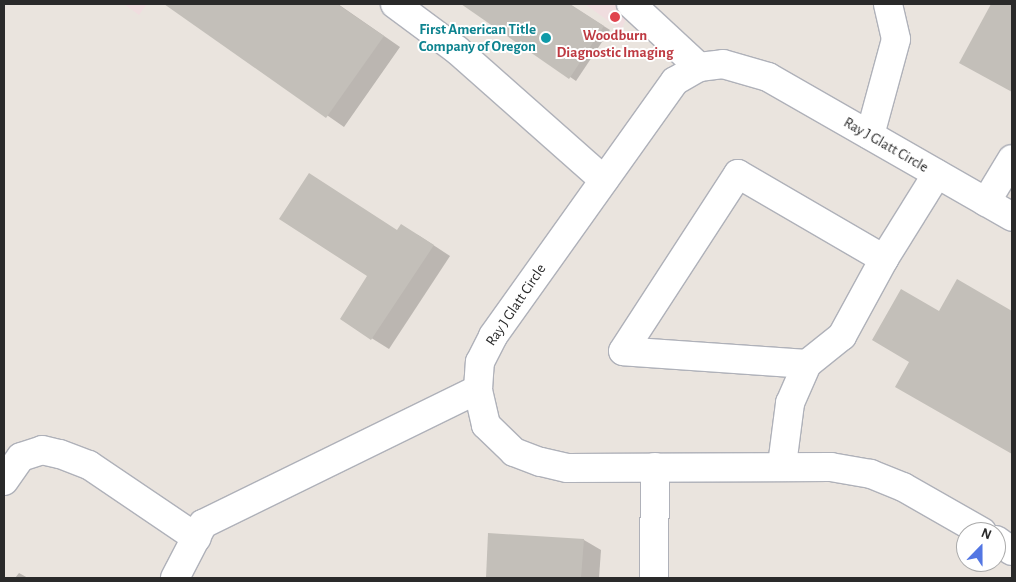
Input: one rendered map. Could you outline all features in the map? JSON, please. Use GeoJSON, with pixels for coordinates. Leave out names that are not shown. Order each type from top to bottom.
{"type":"FeatureCollection","features":[{"type":"Feature","properties":{"kind":"street"},"geometry":{"type":"LineString","coordinates":[[395,4],[457,50],[604,180]]}},
{"type":"Feature","properties":{"kind":"street"},"geometry":{"type":"LineString","coordinates":[[631,4],[699,67]]}},
{"type":"Feature","properties":{"kind":"street"},"geometry":{"type":"LineString","coordinates":[[870,135],[896,39],[888,4]]}},
{"type":"Feature","properties":{"kind":"street","name":"Ray J Glatt Circle"},"geometry":{"type":"LineString","coordinates":[[964,522],[903,487],[870,474],[831,467],[782,465],[567,468],[540,462],[514,452],[486,425],[478,389],[480,362],[493,336],[675,81],[699,67],[723,64],[768,77],[1012,217]]}},
{"type":"Feature","properties":{"kind":"street"},"geometry":{"type":"LineString","coordinates":[[986,202],[1012,159]]}},
{"type":"Feature","properties":{"kind":"street"},"geometry":{"type":"LineString","coordinates":[[807,364],[623,351],[738,174],[884,259]]}},
{"type":"Feature","properties":{"kind":"street"},"geometry":{"type":"LineString","coordinates":[[782,465],[790,403],[807,364],[842,336],[884,259],[937,174]]}},
{"type":"Feature","properties":{"kind":"street"},"geometry":{"type":"LineString","coordinates":[[175,578],[203,524],[478,389]]}},
{"type":"Feature","properties":{"kind":"street"},"geometry":{"type":"LineString","coordinates":[[4,481],[21,457],[42,450],[60,454],[89,465],[197,538]]}},
{"type":"Feature","properties":{"kind":"street"},"geometry":{"type":"LineString","coordinates":[[654,578],[655,467]]}},
{"type":"Feature","properties":{"kind":"shaded area"},"geometry":{"type":"Polygon","coordinates":[[[124,4],[147,4],[139,15],[124,4]]]}},
{"type":"Feature","properties":{"kind":"shaded area","name":"Woodburn Diagnostic Imaging"},"geometry":{"type":"Polygon","coordinates":[[[585,4],[633,4],[621,30],[585,4]]]}},
{"type":"Feature","properties":{"kind":"building"},"geometry":{"type":"Polygon","coordinates":[[[164,4],[337,4],[384,36],[326,118],[164,4]]]}},
{"type":"Feature","properties":{"kind":"building","name":"First American Title Company of Oregon"},"geometry":{"type":"Polygon","coordinates":[[[461,4],[570,4],[604,26],[569,79],[461,4]]]}},
{"type":"Feature","properties":{"kind":"building"},"geometry":{"type":"Polygon","coordinates":[[[991,4],[1012,4],[1012,92],[959,63],[991,4]]]}},
{"type":"Feature","properties":{"kind":"building"},"geometry":{"type":"Polygon","coordinates":[[[309,173],[397,230],[401,224],[434,245],[371,340],[340,319],[367,276],[279,219],[309,173]]]}},
{"type":"Feature","properties":{"kind":"building"},"geometry":{"type":"Polygon","coordinates":[[[957,279],[1012,311],[1012,454],[895,387],[909,362],[872,340],[901,289],[939,311],[957,279]]]}},
{"type":"Feature","properties":{"kind":"building"},"geometry":{"type":"Polygon","coordinates":[[[488,533],[584,539],[581,578],[486,578],[488,533]]]}},
{"type":"Feature","properties":{"kind":"place","name":"Woodburn Diagnostic Imaging"},"geometry":{"type":"Point","coordinates":[615,17]}},
{"type":"Feature","properties":{"kind":"place","name":"First American Title Company of Oregon"},"geometry":{"type":"Point","coordinates":[546,38]}}]}
